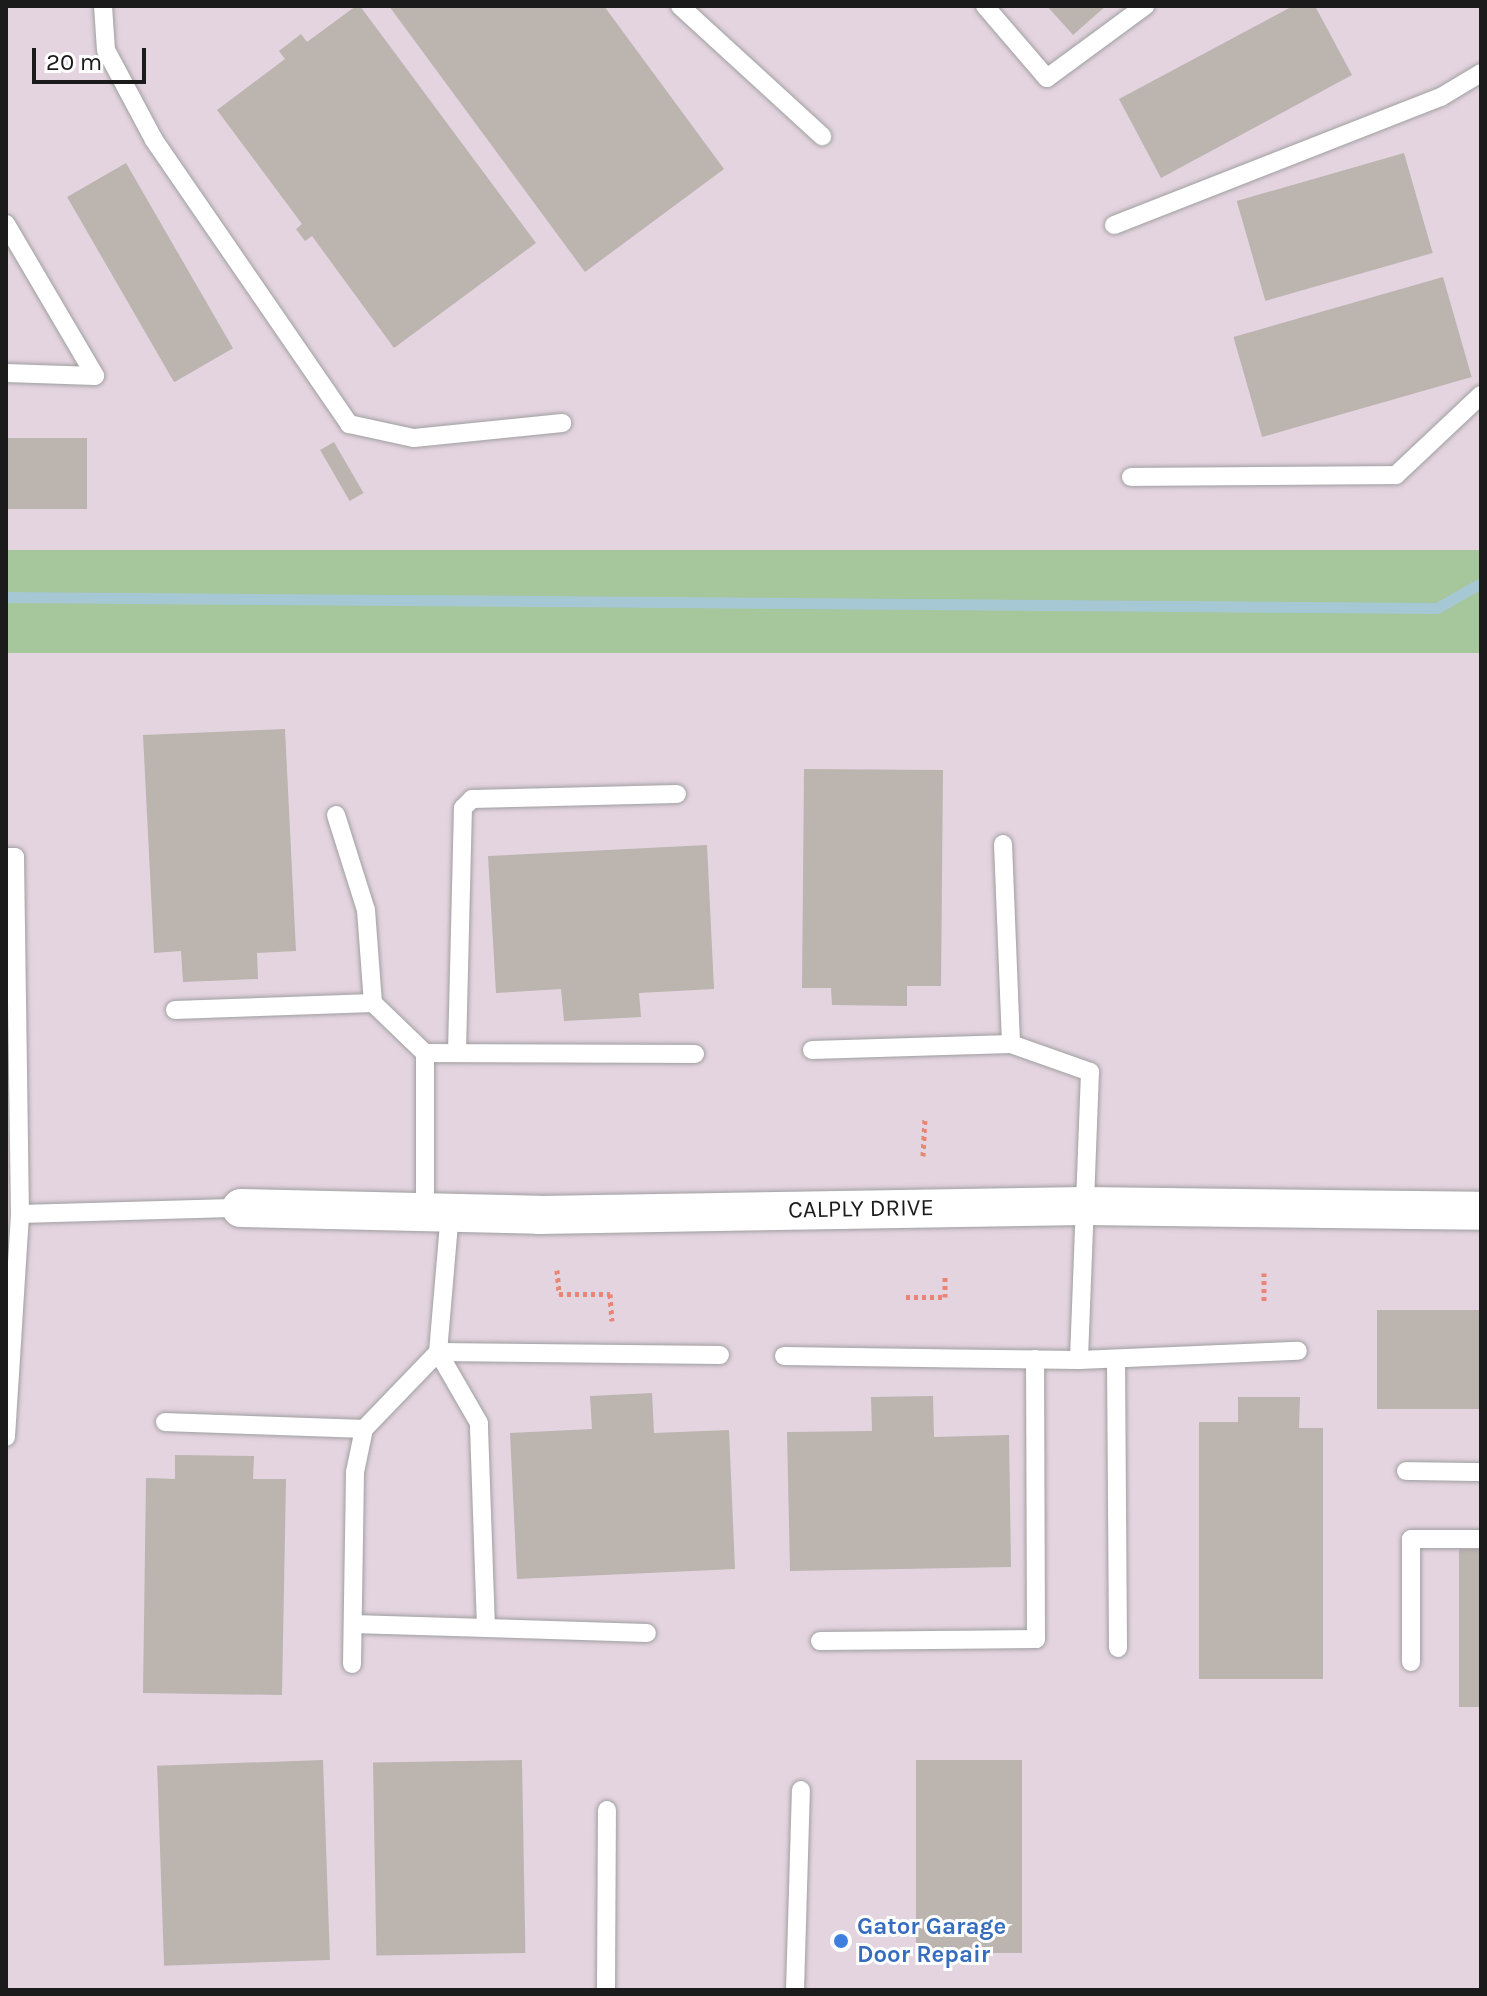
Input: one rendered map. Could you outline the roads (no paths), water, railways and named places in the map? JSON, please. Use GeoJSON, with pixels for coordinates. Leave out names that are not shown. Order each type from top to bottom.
{"type":"FeatureCollection","features":[{"type":"Feature","properties":{"kind":"street","name":"CALPLY DRIVE"},"geometry":{"type":"LineString","coordinates":[[241,1208],[539,1215],[1084,1206],[1481,1211]]}},
{"type":"Feature","properties":{"kind":"lane"},"geometry":{"type":"LineString","coordinates":[[103,6],[106,50],[154,140],[349,424],[414,438],[562,423]]}},
{"type":"Feature","properties":{"kind":"lane"},"geometry":{"type":"LineString","coordinates":[[680,6],[822,136]]}},
{"type":"Feature","properties":{"kind":"lane"},"geometry":{"type":"LineString","coordinates":[[985,6],[1047,78],[1145,6]]}},
{"type":"Feature","properties":{"kind":"lane"},"geometry":{"type":"LineString","coordinates":[[1114,225],[1441,97],[1481,73]]}},
{"type":"Feature","properties":{"kind":"lane"},"geometry":{"type":"LineString","coordinates":[[6,224],[95,376],[6,373]]}},
{"type":"Feature","properties":{"kind":"lane"},"geometry":{"type":"LineString","coordinates":[[1131,477],[1396,475],[1481,395]]}},
{"type":"Feature","properties":{"kind":"lane"},"geometry":{"type":"LineString","coordinates":[[457,1052],[463,808],[472,799],[677,794]]}},
{"type":"Feature","properties":{"kind":"lane"},"geometry":{"type":"LineString","coordinates":[[336,815],[366,910],[373,1003],[425,1053],[438,1212],[438,1352],[479,1423],[486,1628]]}},
{"type":"Feature","properties":{"kind":"lane"},"geometry":{"type":"LineString","coordinates":[[1003,844],[1011,1044]]}},
{"type":"Feature","properties":{"kind":"lane"},"geometry":{"type":"LineString","coordinates":[[6,857],[15,857],[16,872],[20,1214],[6,1437]]}},
{"type":"Feature","properties":{"kind":"lane"},"geometry":{"type":"LineString","coordinates":[[175,1010],[373,1003]]}},
{"type":"Feature","properties":{"kind":"lane"},"geometry":{"type":"LineString","coordinates":[[812,1050],[1011,1044],[1090,1072],[1079,1360]]}},
{"type":"Feature","properties":{"kind":"lane"},"geometry":{"type":"LineString","coordinates":[[425,1053],[695,1054]]}},
{"type":"Feature","properties":{"kind":"lane"},"geometry":{"type":"LineString","coordinates":[[20,1214],[241,1208]]}},
{"type":"Feature","properties":{"kind":"lane"},"geometry":{"type":"LineString","coordinates":[[784,1356],[1079,1360],[1298,1351]]}},
{"type":"Feature","properties":{"kind":"lane"},"geometry":{"type":"LineString","coordinates":[[352,1664],[355,1472],[364,1429],[438,1352],[720,1355]]}},
{"type":"Feature","properties":{"kind":"lane"},"geometry":{"type":"LineString","coordinates":[[820,1641],[1036,1639],[1035,1359]]}},
{"type":"Feature","properties":{"kind":"lane"},"geometry":{"type":"LineString","coordinates":[[1116,1359],[1118,1648]]}},
{"type":"Feature","properties":{"kind":"lane"},"geometry":{"type":"LineString","coordinates":[[165,1422],[364,1429]]}},
{"type":"Feature","properties":{"kind":"lane"},"geometry":{"type":"LineString","coordinates":[[1406,1471],[1481,1472]]}},
{"type":"Feature","properties":{"kind":"lane"},"geometry":{"type":"LineString","coordinates":[[1411,1662],[1411,1539],[1481,1539]]}},
{"type":"Feature","properties":{"kind":"lane"},"geometry":{"type":"LineString","coordinates":[[353,1624],[647,1633]]}},
{"type":"Feature","properties":{"kind":"lane"},"geometry":{"type":"LineString","coordinates":[[795,1990],[801,1790]]}},
{"type":"Feature","properties":{"kind":"lane"},"geometry":{"type":"LineString","coordinates":[[606,1990],[607,1810]]}},
{"type":"Feature","properties":{"kind":"waterway"},"geometry":{"type":"LineString","coordinates":[[6,597],[1437,608],[1481,583]]}},
{"type":"Feature","properties":{"kind":"place","name":"Gator Garage Door Repair"},"geometry":{"type":"Point","coordinates":[841,1941]}}]}
